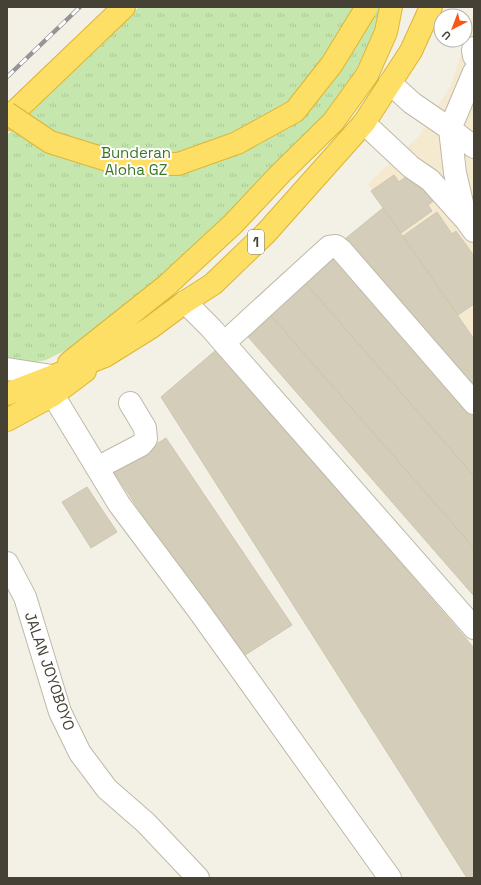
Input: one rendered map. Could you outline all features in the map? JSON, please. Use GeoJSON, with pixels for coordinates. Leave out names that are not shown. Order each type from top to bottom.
{"type":"FeatureCollection","features":[{"type":"Feature","properties":{"kind":"highway"},"geometry":{"type":"LineString","coordinates":[[7,119],[124,7]]}},
{"type":"Feature","properties":{"kind":"highway"},"geometry":{"type":"LineString","coordinates":[[7,420],[52,385],[166,286],[233,224],[280,174],[334,122],[367,75],[386,32],[391,7]]}},
{"type":"Feature","properties":{"kind":"highway","name":"1"},"geometry":{"type":"LineString","coordinates":[[7,394],[43,380],[52,385],[106,356],[150,328],[204,322],[213,284],[266,232],[364,122],[411,51],[431,7]]}},
{"type":"Feature","properties":{"kind":"highway"},"geometry":{"type":"LineString","coordinates":[[7,113],[50,142],[117,163],[178,164],[237,143],[295,111],[332,64],[366,8]]}},
{"type":"Feature","properties":{"kind":"street"},"geometry":{"type":"LineString","coordinates":[[474,48],[474,56]]}},
{"type":"Feature","properties":{"kind":"street"},"geometry":{"type":"LineString","coordinates":[[470,226],[455,173],[450,129],[474,72]]}},
{"type":"Feature","properties":{"kind":"street"},"geometry":{"type":"LineString","coordinates":[[390,83],[418,107],[474,147]]}},
{"type":"Feature","properties":{"kind":"street"},"geometry":{"type":"LineString","coordinates":[[364,122],[411,167],[430,180],[470,226]]}},
{"type":"Feature","properties":{"kind":"street"},"geometry":{"type":"LineString","coordinates":[[474,403],[342,251],[336,246],[328,247],[204,322],[474,628]]}},
{"type":"Feature","properties":{"kind":"street"},"geometry":{"type":"LineString","coordinates":[[7,369],[52,385],[97,468],[119,504],[199,611],[390,878]]}},
{"type":"Feature","properties":{"kind":"street"},"geometry":{"type":"LineString","coordinates":[[97,468],[141,445],[146,439],[145,428],[130,403]]}},
{"type":"Feature","properties":{"kind":"street","name":"JALAN JOYOBOYO"},"geometry":{"type":"LineString","coordinates":[[7,563],[25,597],[60,712],[80,753],[107,789],[146,823],[198,878]]}},
{"type":"Feature","properties":{"kind":"shaded area"},"geometry":{"type":"Polygon","coordinates":[[[474,14],[474,340],[368,184],[419,136],[451,85],[463,48],[473,48],[474,14]]]}},
{"type":"Feature","properties":{"kind":"green space","name":"Bunderan Aloha GZ"},"geometry":{"type":"Polygon","coordinates":[[[139,7],[386,7],[356,70],[323,119],[287,164],[98,334],[46,360],[7,368],[7,135],[139,7]]]}},
{"type":"Feature","properties":{"kind":"building"},"geometry":{"type":"Polygon","coordinates":[[[394,175],[399,182],[407,176],[412,182],[420,176],[436,199],[428,205],[432,211],[401,233],[371,191],[394,175]]]}},
{"type":"Feature","properties":{"kind":"building"},"geometry":{"type":"Polygon","coordinates":[[[383,208],[474,339],[474,394],[340,243],[383,208]]]}},
{"type":"Feature","properties":{"kind":"building"},"geometry":{"type":"Polygon","coordinates":[[[437,212],[452,234],[456,231],[474,256],[474,304],[458,315],[403,236],[437,212]]]}},
{"type":"Feature","properties":{"kind":"building"},"geometry":{"type":"Polygon","coordinates":[[[334,251],[474,411],[474,476],[302,279],[334,251]]]}},
{"type":"Feature","properties":{"kind":"building"},"geometry":{"type":"Polygon","coordinates":[[[302,279],[474,476],[474,548],[266,310],[302,279]]]}},
{"type":"Feature","properties":{"kind":"building"},"geometry":{"type":"Polygon","coordinates":[[[266,310],[474,548],[474,596],[243,331],[266,310]]]}},
{"type":"Feature","properties":{"kind":"building"},"geometry":{"type":"Polygon","coordinates":[[[216,350],[474,648],[474,878],[467,878],[161,397],[216,350]]]}},
{"type":"Feature","properties":{"kind":"building"},"geometry":{"type":"Polygon","coordinates":[[[166,438],[292,625],[239,659],[113,471],[166,438]]]}},
{"type":"Feature","properties":{"kind":"building"},"geometry":{"type":"Polygon","coordinates":[[[87,487],[117,532],[91,548],[62,502],[87,487]]]}},
{"type":"Feature","properties":{"kind":"railway"},"geometry":{"type":"LineString","coordinates":[[7,77],[80,7]]}}]}
